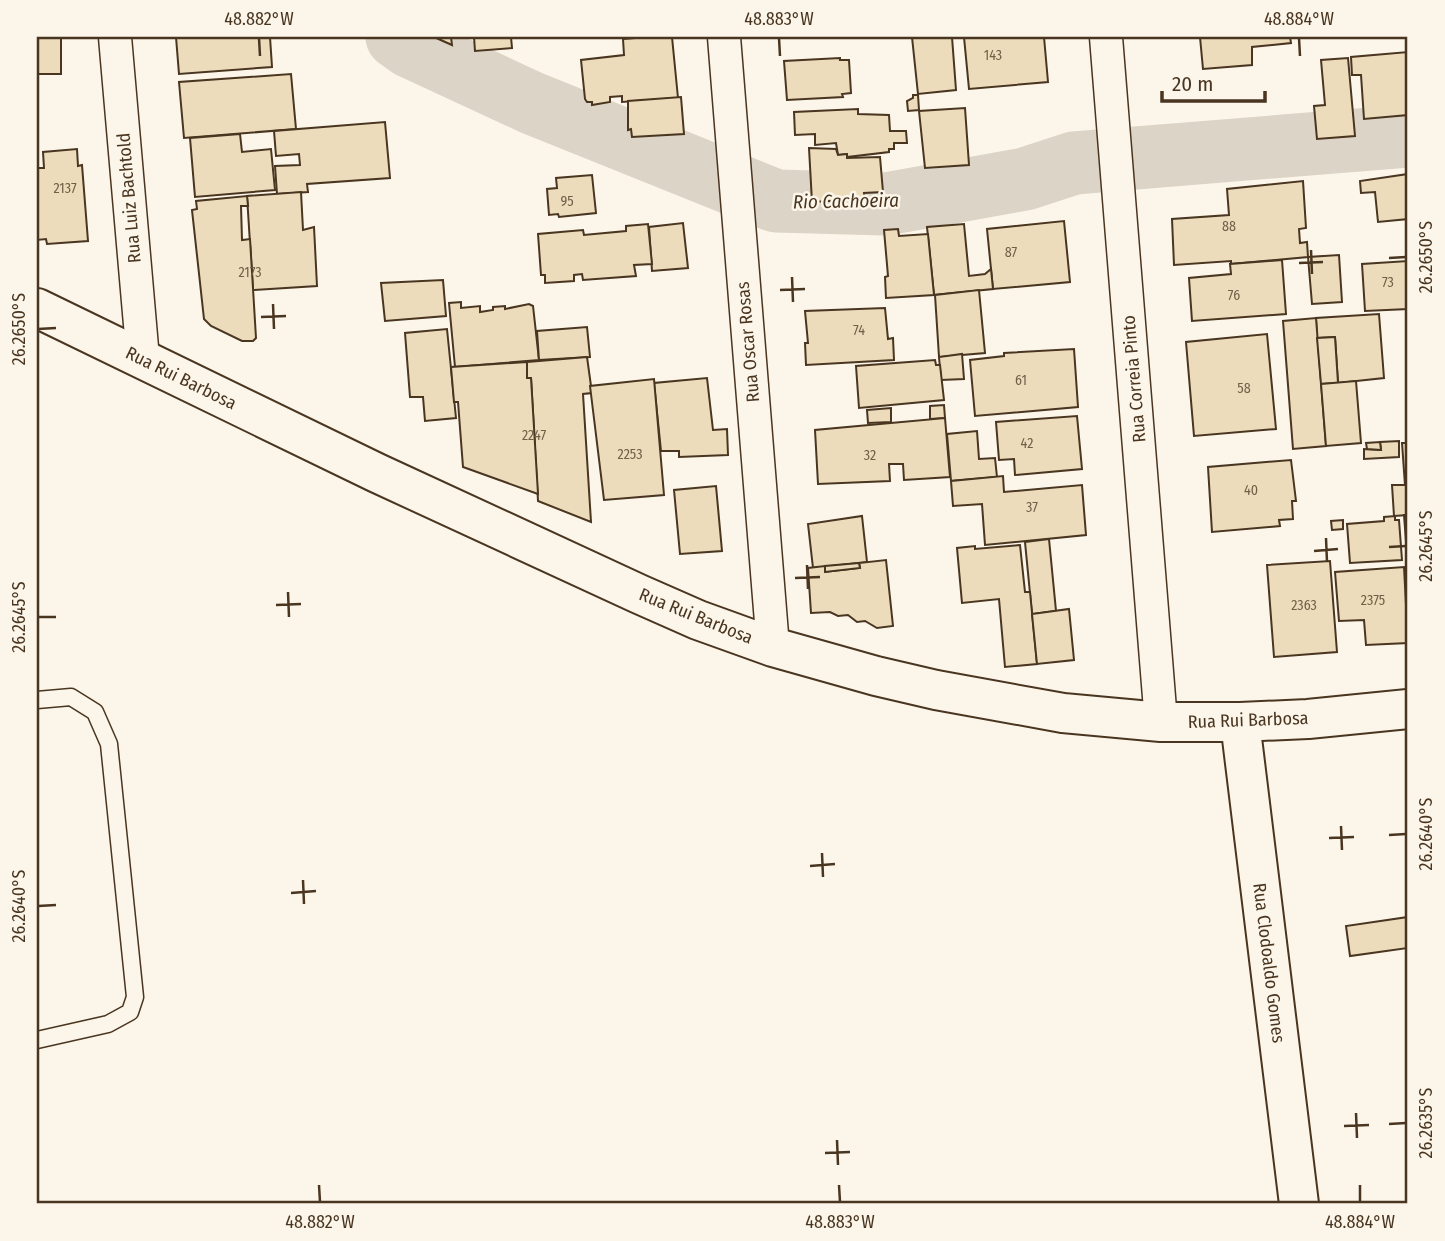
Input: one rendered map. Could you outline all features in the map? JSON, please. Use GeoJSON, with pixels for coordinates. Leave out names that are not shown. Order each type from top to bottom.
{"type":"FeatureCollection","features":[{"type":"Feature","properties":{"kind":"main road","name":"Rua Rui Barbosa"},"geometry":{"type":"LineString","coordinates":[[37,308],[377,473],[639,594],[698,620],[773,646],[876,676],[1010,705],[1063,713],[1161,722],[1240,722],[1308,719],[1408,709]]}},
{"type":"Feature","properties":{"kind":"main road","name":"Rua Clodoaldo Gomes"},"geometry":{"type":"LineString","coordinates":[[1240,722],[1299,1204]]}},
{"type":"Feature","properties":{"kind":"street","name":"Rua Luiz Bachtold"},"geometry":{"type":"LineString","coordinates":[[115,37],[142,359]]}},
{"type":"Feature","properties":{"kind":"street","name":"Rua Oscar Rosas"},"geometry":{"type":"LineString","coordinates":[[724,37],[773,646]]}},
{"type":"Feature","properties":{"kind":"street","name":"Rua Correia Pinto"},"geometry":{"type":"LineString","coordinates":[[1106,37],[1161,722]]}},
{"type":"Feature","properties":{"kind":"lane"},"geometry":{"type":"LineString","coordinates":[[37,700],[71,697],[95,712],[109,744],[135,997],[130,1012],[108,1024],[37,1040]]}},
{"type":"Feature","properties":{"kind":"building"},"geometry":{"type":"Polygon","coordinates":[[[37,37],[61,37],[61,74],[37,74],[37,37]]]}},
{"type":"Feature","properties":{"kind":"building"},"geometry":{"type":"Polygon","coordinates":[[[176,37],[270,37],[272,67],[179,74],[176,37]]]}},
{"type":"Feature","properties":{"kind":"building"},"geometry":{"type":"Polygon","coordinates":[[[434,37],[451,37],[452,45],[434,37]]]}},
{"type":"Feature","properties":{"kind":"building"},"geometry":{"type":"Polygon","coordinates":[[[474,37],[511,37],[512,48],[475,51],[474,37]]]}},
{"type":"Feature","properties":{"kind":"building"},"geometry":{"type":"Polygon","coordinates":[[[672,37],[678,98],[622,102],[622,96],[610,97],[610,102],[592,105],[592,102],[587,102],[581,60],[624,55],[623,39],[672,37]]]}},
{"type":"Feature","properties":{"kind":"building"},"geometry":{"type":"Polygon","coordinates":[[[912,37],[952,37],[956,90],[918,94],[912,37]]]}},
{"type":"Feature","properties":{"kind":"building"},"geometry":{"type":"Polygon","coordinates":[[[964,37],[1044,37],[1048,82],[969,89],[964,37]]]}},
{"type":"Feature","properties":{"kind":"building"},"geometry":{"type":"Polygon","coordinates":[[[1200,37],[1290,37],[1291,43],[1252,47],[1252,65],[1203,69],[1200,37]]]}},
{"type":"Feature","properties":{"kind":"building"},"geometry":{"type":"Polygon","coordinates":[[[1408,52],[1408,115],[1364,119],[1361,75],[1352,75],[1351,57],[1408,52]]]}},
{"type":"Feature","properties":{"kind":"building"},"geometry":{"type":"Polygon","coordinates":[[[840,58],[849,60],[851,93],[842,94],[843,97],[787,100],[784,61],[840,58]]]}},
{"type":"Feature","properties":{"kind":"building"},"geometry":{"type":"Polygon","coordinates":[[[1348,58],[1355,136],[1317,139],[1314,106],[1325,105],[1321,60],[1348,58]]]}},
{"type":"Feature","properties":{"kind":"building"},"geometry":{"type":"Polygon","coordinates":[[[291,74],[296,129],[184,138],[179,82],[291,74]]]}},
{"type":"Feature","properties":{"kind":"building"},"geometry":{"type":"Polygon","coordinates":[[[913,95],[918,95],[919,110],[908,111],[907,101],[913,98],[913,95]]]}},
{"type":"Feature","properties":{"kind":"building"},"geometry":{"type":"Polygon","coordinates":[[[681,97],[684,134],[632,137],[631,129],[628,130],[628,101],[681,97]]]}},
{"type":"Feature","properties":{"kind":"building"},"geometry":{"type":"Polygon","coordinates":[[[965,108],[969,165],[925,168],[919,111],[965,108]]]}},
{"type":"Feature","properties":{"kind":"building"},"geometry":{"type":"Polygon","coordinates":[[[858,109],[858,114],[889,115],[890,131],[906,131],[907,143],[894,143],[894,149],[889,149],[889,152],[847,157],[847,154],[838,155],[836,143],[815,145],[815,134],[795,135],[794,112],[858,109]]]}},
{"type":"Feature","properties":{"kind":"building"},"geometry":{"type":"Polygon","coordinates":[[[385,122],[390,178],[307,184],[308,192],[277,194],[275,166],[300,165],[299,154],[276,156],[274,131],[385,122]]]}},
{"type":"Feature","properties":{"kind":"building"},"geometry":{"type":"Polygon","coordinates":[[[240,134],[242,152],[271,149],[275,190],[195,197],[190,138],[240,134]]]}},
{"type":"Feature","properties":{"kind":"building"},"geometry":{"type":"Polygon","coordinates":[[[809,148],[836,149],[838,155],[847,154],[847,158],[880,157],[883,192],[864,193],[865,199],[812,202],[809,148]]]}},
{"type":"Feature","properties":{"kind":"building"},"geometry":{"type":"Polygon","coordinates":[[[77,149],[78,166],[82,165],[88,241],[47,244],[46,239],[37,240],[37,168],[44,168],[43,152],[77,149]]]}},
{"type":"Feature","properties":{"kind":"building"},"geometry":{"type":"Polygon","coordinates":[[[1408,174],[1408,219],[1378,222],[1375,192],[1361,193],[1360,181],[1408,174]]]}},
{"type":"Feature","properties":{"kind":"building"},"geometry":{"type":"Polygon","coordinates":[[[592,175],[596,213],[559,217],[558,214],[549,215],[547,189],[557,188],[556,178],[592,175]]]}},
{"type":"Feature","properties":{"kind":"building"},"geometry":{"type":"Polygon","coordinates":[[[1303,181],[1306,228],[1299,229],[1300,243],[1307,242],[1308,257],[1231,264],[1231,261],[1174,265],[1172,219],[1229,215],[1227,189],[1303,181]]]}},
{"type":"Feature","properties":{"kind":"building"},"geometry":{"type":"Polygon","coordinates":[[[301,192],[303,230],[314,227],[317,286],[253,290],[247,196],[301,192]]]}},
{"type":"Feature","properties":{"kind":"building"},"geometry":{"type":"Polygon","coordinates":[[[247,196],[248,206],[241,206],[242,240],[250,239],[256,338],[253,341],[242,341],[211,326],[204,319],[192,210],[197,209],[196,201],[247,196]]]}},
{"type":"Feature","properties":{"kind":"building"},"geometry":{"type":"Polygon","coordinates":[[[1064,221],[1070,282],[993,289],[987,229],[1064,221]]]}},
{"type":"Feature","properties":{"kind":"building"},"geometry":{"type":"Polygon","coordinates":[[[683,223],[688,268],[652,271],[649,227],[683,223]]]}},
{"type":"Feature","properties":{"kind":"building"},"geometry":{"type":"Polygon","coordinates":[[[648,224],[652,264],[634,265],[636,276],[583,280],[582,274],[574,275],[574,281],[545,283],[545,275],[541,275],[538,234],[583,230],[584,235],[626,231],[626,226],[648,224]]]}},
{"type":"Feature","properties":{"kind":"building"},"geometry":{"type":"Polygon","coordinates":[[[964,224],[969,276],[985,274],[991,269],[993,289],[934,295],[927,227],[964,224]]]}},
{"type":"Feature","properties":{"kind":"building"},"geometry":{"type":"Polygon","coordinates":[[[898,229],[899,236],[928,234],[934,295],[886,298],[885,277],[888,276],[884,230],[898,229]]]}},
{"type":"Feature","properties":{"kind":"building"},"geometry":{"type":"Polygon","coordinates":[[[1339,255],[1342,302],[1312,304],[1308,257],[1339,255]]]}},
{"type":"Feature","properties":{"kind":"building"},"geometry":{"type":"Polygon","coordinates":[[[1282,260],[1286,314],[1192,321],[1189,278],[1231,274],[1230,264],[1282,260]]]}},
{"type":"Feature","properties":{"kind":"building"},"geometry":{"type":"Polygon","coordinates":[[[1408,261],[1408,309],[1365,311],[1362,264],[1408,261]]]}},
{"type":"Feature","properties":{"kind":"building"},"geometry":{"type":"Polygon","coordinates":[[[443,280],[446,316],[385,321],[381,283],[443,280]]]}},
{"type":"Feature","properties":{"kind":"building"},"geometry":{"type":"Polygon","coordinates":[[[979,290],[985,353],[939,357],[935,295],[979,290]]]}},
{"type":"Feature","properties":{"kind":"building"},"geometry":{"type":"Polygon","coordinates":[[[461,302],[461,308],[480,306],[480,312],[493,310],[493,307],[505,306],[505,309],[529,304],[533,306],[539,360],[455,367],[449,303],[461,302]]]}},
{"type":"Feature","properties":{"kind":"building"},"geometry":{"type":"Polygon","coordinates":[[[885,308],[888,339],[893,338],[894,360],[806,365],[805,343],[808,343],[805,311],[885,308]]]}},
{"type":"Feature","properties":{"kind":"building"},"geometry":{"type":"Polygon","coordinates":[[[1379,314],[1384,378],[1338,383],[1335,337],[1317,338],[1316,318],[1379,314]]]}},
{"type":"Feature","properties":{"kind":"building"},"geometry":{"type":"Polygon","coordinates":[[[1316,318],[1326,446],[1293,449],[1283,321],[1316,318]]]}},
{"type":"Feature","properties":{"kind":"building"},"geometry":{"type":"Polygon","coordinates":[[[587,327],[590,357],[539,360],[537,331],[587,327]]]}},
{"type":"Feature","properties":{"kind":"building"},"geometry":{"type":"Polygon","coordinates":[[[447,329],[456,418],[425,421],[423,397],[410,397],[405,333],[447,329]]]}},
{"type":"Feature","properties":{"kind":"building"},"geometry":{"type":"Polygon","coordinates":[[[1267,334],[1276,429],[1194,436],[1186,342],[1267,334]]]}},
{"type":"Feature","properties":{"kind":"building"},"geometry":{"type":"Polygon","coordinates":[[[1335,337],[1338,383],[1321,384],[1317,338],[1335,337]]]}},
{"type":"Feature","properties":{"kind":"building"},"geometry":{"type":"Polygon","coordinates":[[[1074,349],[1078,407],[975,416],[970,360],[1004,356],[1004,353],[1074,349]]]}},
{"type":"Feature","properties":{"kind":"building"},"geometry":{"type":"Polygon","coordinates":[[[962,354],[964,379],[941,380],[939,357],[962,354]]]}},
{"type":"Feature","properties":{"kind":"building"},"geometry":{"type":"Polygon","coordinates":[[[587,357],[592,393],[583,394],[591,522],[538,501],[531,378],[527,378],[527,362],[587,357]]]}},
{"type":"Feature","properties":{"kind":"building"},"geometry":{"type":"Polygon","coordinates":[[[935,360],[936,365],[940,365],[944,400],[859,408],[856,366],[935,360]]]}},
{"type":"Feature","properties":{"kind":"building"},"geometry":{"type":"Polygon","coordinates":[[[527,362],[527,378],[531,378],[538,494],[463,467],[458,402],[454,402],[451,367],[527,362]]]}},
{"type":"Feature","properties":{"kind":"building"},"geometry":{"type":"Polygon","coordinates":[[[707,378],[713,430],[727,429],[728,455],[679,457],[679,451],[661,451],[654,383],[707,378]]]}},
{"type":"Feature","properties":{"kind":"building"},"geometry":{"type":"Polygon","coordinates":[[[654,379],[664,495],[604,500],[590,386],[654,379]]]}},
{"type":"Feature","properties":{"kind":"building"},"geometry":{"type":"Polygon","coordinates":[[[1356,381],[1361,443],[1326,446],[1321,384],[1356,381]]]}},
{"type":"Feature","properties":{"kind":"building"},"geometry":{"type":"Polygon","coordinates":[[[944,405],[945,418],[930,419],[930,406],[944,405]]]}},
{"type":"Feature","properties":{"kind":"building"},"geometry":{"type":"Polygon","coordinates":[[[891,408],[891,422],[868,423],[867,410],[891,408]]]}},
{"type":"Feature","properties":{"kind":"building"},"geometry":{"type":"Polygon","coordinates":[[[1077,416],[1082,469],[1015,475],[1014,459],[999,460],[996,422],[1077,416]]]}},
{"type":"Feature","properties":{"kind":"building"},"geometry":{"type":"Polygon","coordinates":[[[945,418],[950,477],[904,480],[903,464],[889,464],[890,481],[818,484],[815,430],[945,418]]]}},
{"type":"Feature","properties":{"kind":"building"},"geometry":{"type":"Polygon","coordinates":[[[977,431],[979,459],[995,458],[997,477],[951,481],[947,434],[977,431]]]}},
{"type":"Feature","properties":{"kind":"building"},"geometry":{"type":"Polygon","coordinates":[[[1399,441],[1399,457],[1364,459],[1364,449],[1381,450],[1380,442],[1399,441]]]}},
{"type":"Feature","properties":{"kind":"building"},"geometry":{"type":"Polygon","coordinates":[[[1380,442],[1381,450],[1367,449],[1366,443],[1380,442]]]}},
{"type":"Feature","properties":{"kind":"building"},"geometry":{"type":"Polygon","coordinates":[[[1402,443],[1408,443],[1408,515],[1394,516],[1392,485],[1405,485],[1402,443]]]}},
{"type":"Feature","properties":{"kind":"building"},"geometry":{"type":"Polygon","coordinates":[[[1291,460],[1296,501],[1292,501],[1293,519],[1279,520],[1280,526],[1212,532],[1208,467],[1291,460]]]}},
{"type":"Feature","properties":{"kind":"building"},"geometry":{"type":"Polygon","coordinates":[[[1003,476],[1004,492],[1082,485],[1086,535],[985,545],[982,504],[953,506],[951,481],[1003,476]]]}},
{"type":"Feature","properties":{"kind":"building"},"geometry":{"type":"Polygon","coordinates":[[[716,486],[722,551],[680,554],[674,490],[716,486]]]}},
{"type":"Feature","properties":{"kind":"building"},"geometry":{"type":"Polygon","coordinates":[[[1404,515],[1408,515],[1408,568],[1404,515]]]}},
{"type":"Feature","properties":{"kind":"building"},"geometry":{"type":"Polygon","coordinates":[[[862,516],[867,562],[813,568],[808,524],[862,516]]]}},
{"type":"Feature","properties":{"kind":"building"},"geometry":{"type":"Polygon","coordinates":[[[1395,516],[1395,520],[1399,520],[1402,560],[1350,563],[1347,524],[1384,521],[1384,517],[1395,516]]]}},
{"type":"Feature","properties":{"kind":"building"},"geometry":{"type":"Polygon","coordinates":[[[1343,520],[1343,529],[1332,530],[1331,521],[1343,520]]]}},
{"type":"Feature","properties":{"kind":"building"},"geometry":{"type":"Polygon","coordinates":[[[1049,539],[1056,611],[1032,614],[1025,542],[1049,539]]]}},
{"type":"Feature","properties":{"kind":"building"},"geometry":{"type":"Polygon","coordinates":[[[1020,545],[1025,592],[1030,592],[1037,664],[1005,667],[999,599],[962,603],[957,548],[1020,545]]]}},
{"type":"Feature","properties":{"kind":"building"},"geometry":{"type":"Polygon","coordinates":[[[886,560],[893,626],[877,628],[865,621],[857,622],[848,615],[811,613],[808,568],[825,566],[825,572],[860,568],[859,563],[886,560]]]}},
{"type":"Feature","properties":{"kind":"building"},"geometry":{"type":"Polygon","coordinates":[[[1330,561],[1337,652],[1274,657],[1267,565],[1330,561]]]}},
{"type":"Feature","properties":{"kind":"building"},"geometry":{"type":"Polygon","coordinates":[[[859,563],[860,568],[825,572],[825,566],[859,563]]]}},
{"type":"Feature","properties":{"kind":"building"},"geometry":{"type":"Polygon","coordinates":[[[1404,567],[1408,643],[1366,645],[1364,620],[1339,621],[1335,572],[1404,567]]]}},
{"type":"Feature","properties":{"kind":"building"},"geometry":{"type":"Polygon","coordinates":[[[1069,609],[1074,660],[1037,664],[1032,614],[1069,609]]]}},
{"type":"Feature","properties":{"kind":"building"},"geometry":{"type":"Polygon","coordinates":[[[1408,917],[1408,948],[1350,956],[1346,926],[1408,917]]]}},
{"type":"Feature","properties":{"kind":"waterway","name":"Rio Cachoeira"},"geometry":{"type":"LineString","coordinates":[[397,37],[411,47],[532,103],[776,201],[886,204],[1025,179],[1074,163],[1408,136]]}}]}
